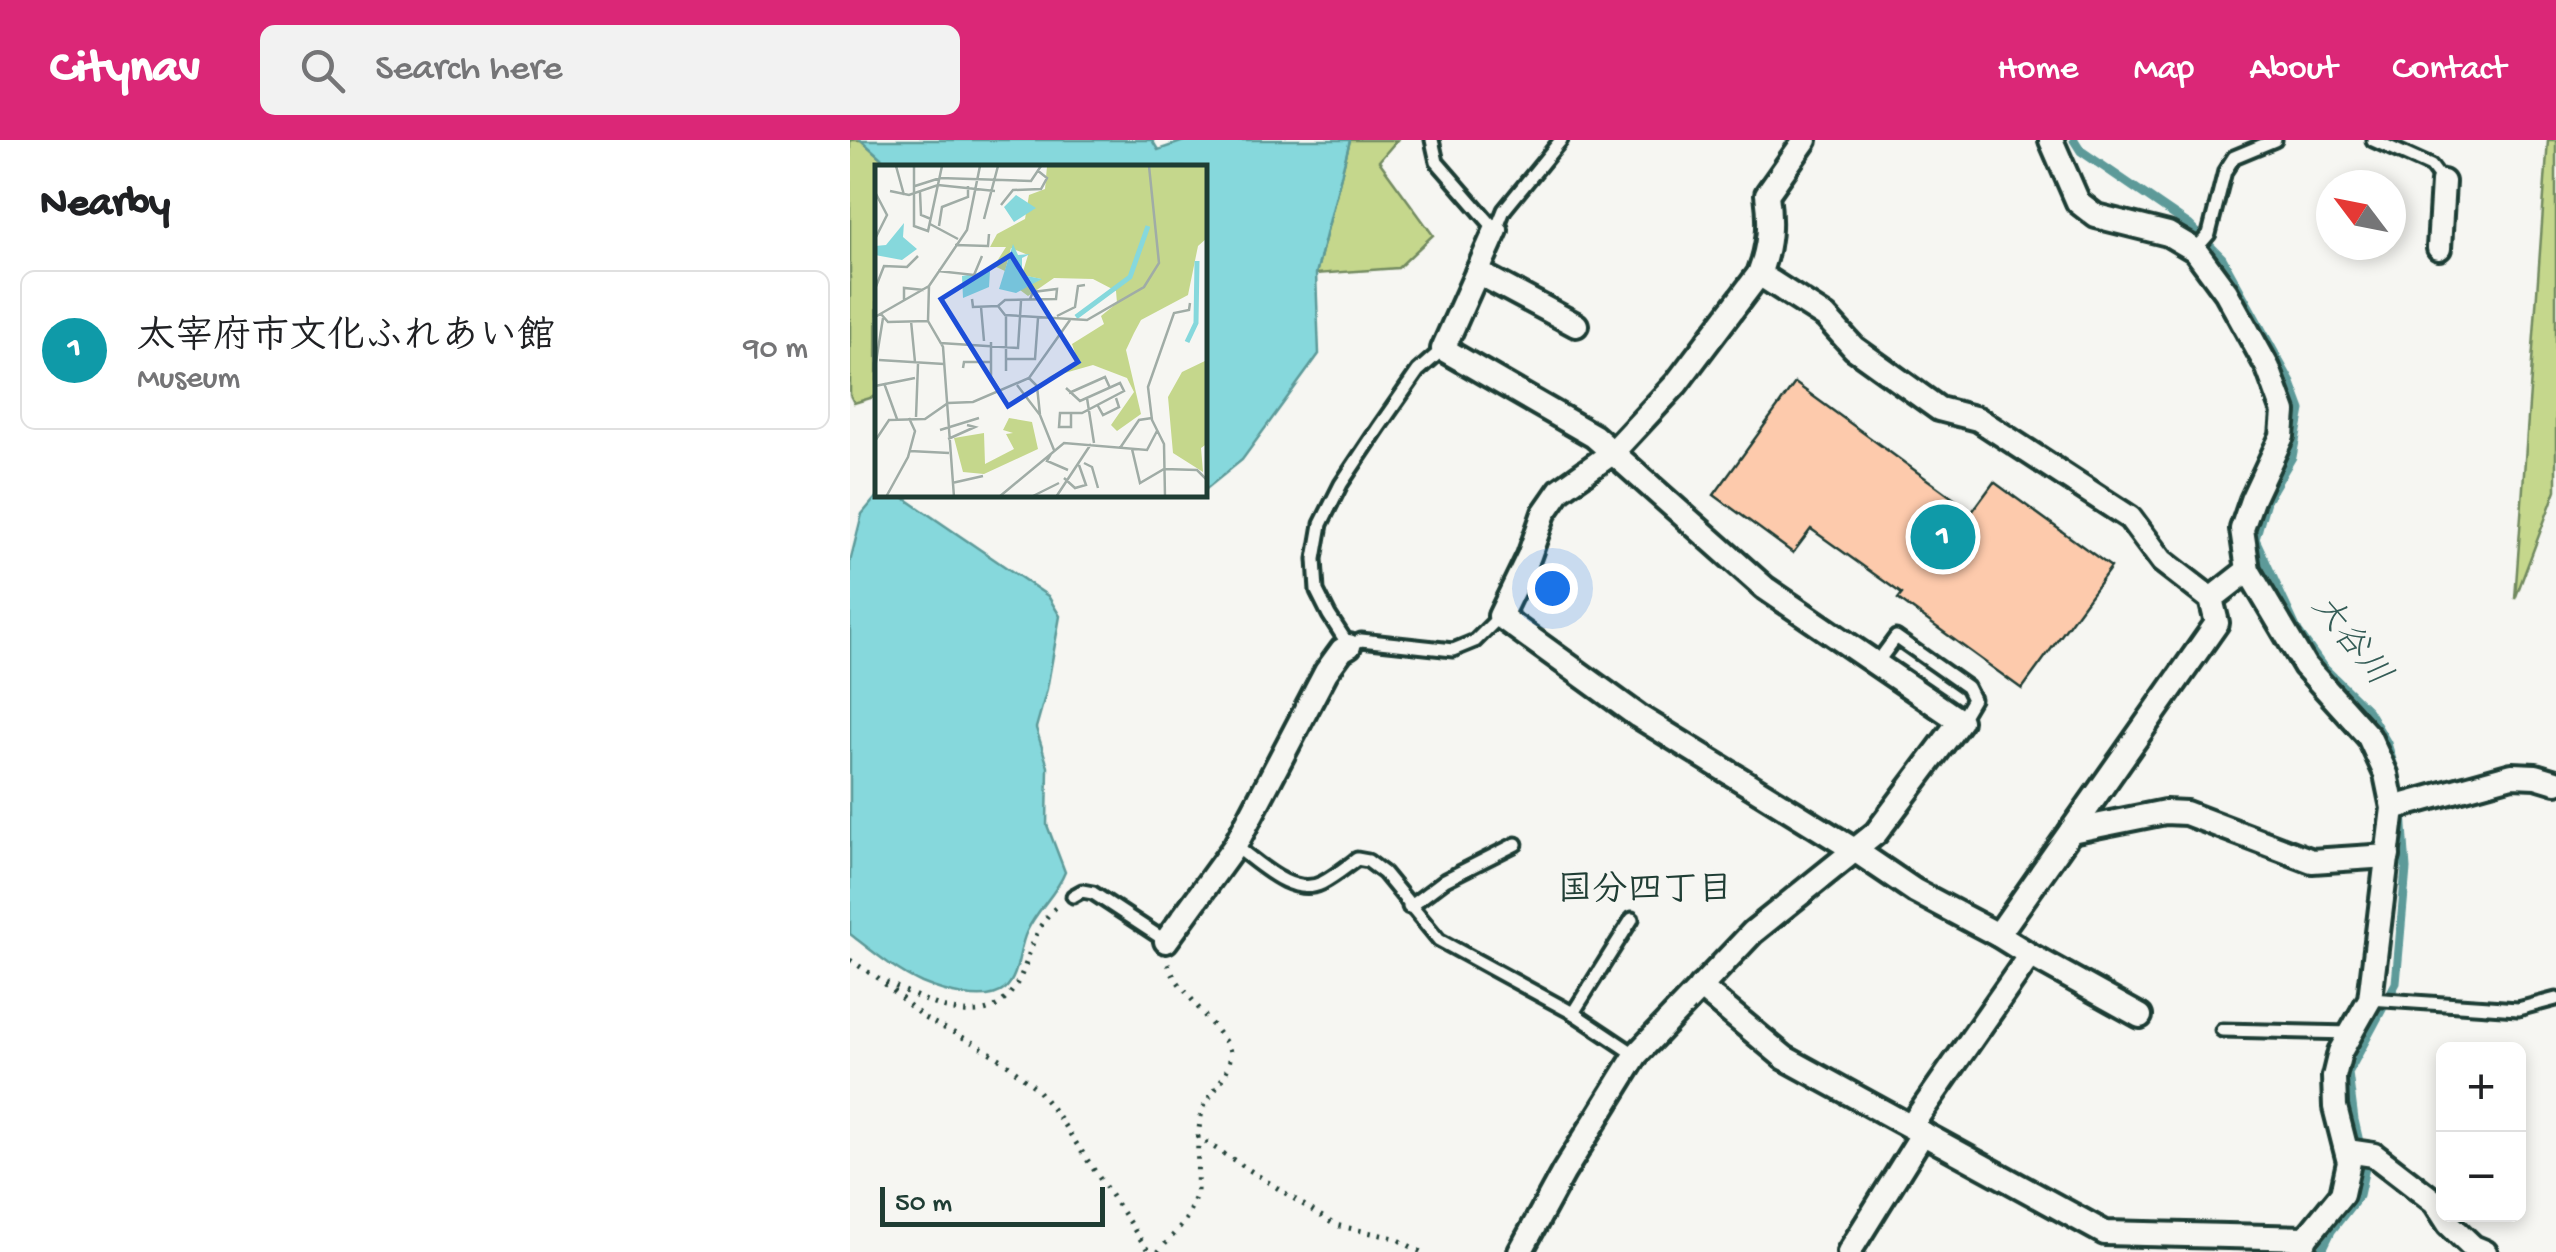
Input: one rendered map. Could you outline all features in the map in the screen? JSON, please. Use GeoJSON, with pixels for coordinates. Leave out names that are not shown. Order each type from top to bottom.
{"type":"FeatureCollection","features":[{"type":"Feature","properties":{"kind":"street"},"geometry":{"type":"LineString","coordinates":[[1805,140],[1767,194],[1771,225],[1760,274],[1676,384],[1612,453],[1560,490],[1544,513],[1530,556],[1500,616],[1638,716],[1915,891],[2140,1016]]}},
{"type":"Feature","properties":{"kind":"street"},"geometry":{"type":"LineString","coordinates":[[1700,987],[1785,1058],[2105,1233],[2138,1243],[2304,1245],[2342,1194],[2349,1162],[2334,1107],[2334,1078],[2340,1052],[2370,1000],[2393,808],[2386,774],[2369,737],[2305,666],[2248,570],[2242,529],[2282,436],[2284,412],[2260,352],[2226,292],[2195,250],[2168,234],[2096,216],[2078,202],[2051,140]]}},
{"type":"Feature","properties":{"kind":"street"},"geometry":{"type":"LineString","coordinates":[[2440,248],[2443,182]]}},
{"type":"Feature","properties":{"kind":"street"},"geometry":{"type":"LineString","coordinates":[[1496,230],[1443,349],[1594,436],[1764,588],[1960,721],[1876,833],[1753,932],[1636,1055],[1520,1252]]}},
{"type":"Feature","properties":{"kind":"street"},"geometry":{"type":"LineString","coordinates":[[1477,272],[1576,325]]}},
{"type":"Feature","properties":{"kind":"street"},"geometry":{"type":"LineString","coordinates":[[1760,274],[1826,316],[1854,348],[1939,410],[1978,420],[2130,518],[2162,561],[2212,599],[2218,622],[1998,935]]}},
{"type":"Feature","properties":{"kind":"street"},"geometry":{"type":"LineString","coordinates":[[2212,599],[2248,570]]}},
{"type":"Feature","properties":{"kind":"street"},"geometry":{"type":"LineString","coordinates":[[1166,941],[1235,846],[1326,672],[1348,646]]}},
{"type":"Feature","properties":{"kind":"street"},"geometry":{"type":"LineString","coordinates":[[2393,808],[2512,775],[2556,782]]}},
{"type":"Feature","properties":{"kind":"street"},"geometry":{"type":"LineString","coordinates":[[2071,831],[2164,812],[2186,812],[2312,861],[2388,856]]}},
{"type":"Feature","properties":{"kind":"street"},"geometry":{"type":"LineString","coordinates":[[1848,1252],[1917,1129],[2030,955]]}},
{"type":"Feature","properties":{"kind":"street"},"geometry":{"type":"LineString","coordinates":[[2347,1151],[2374,1155],[2434,1202],[2448,1224],[2473,1247],[2485,1252]]}},
{"type":"Feature","properties":{"kind":"lane"},"geometry":{"type":"LineString","coordinates":[[1432,140],[1437,162],[1496,230],[1504,210],[1561,140]]}},
{"type":"Feature","properties":{"kind":"lane"},"geometry":{"type":"LineString","coordinates":[[2195,250],[2209,234],[2225,172],[2234,157],[2274,140]]}},
{"type":"Feature","properties":{"kind":"lane"},"geometry":{"type":"LineString","coordinates":[[2373,140],[2432,166],[2443,182]]}},
{"type":"Feature","properties":{"kind":"lane"},"geometry":{"type":"LineString","coordinates":[[1443,349],[1418,372],[1341,484],[1321,524],[1315,559],[1317,590],[1348,646],[1361,640],[1453,650],[1475,641],[1500,616]]}},
{"type":"Feature","properties":{"kind":"lane"},"geometry":{"type":"LineString","coordinates":[[1876,664],[1896,637],[1967,687],[1974,699],[1960,721]]}},
{"type":"Feature","properties":{"kind":"lane"},"geometry":{"type":"LineString","coordinates":[[1409,907],[1445,880],[1516,844]]}},
{"type":"Feature","properties":{"kind":"lane"},"geometry":{"type":"LineString","coordinates":[[1235,846],[1284,880],[1300,886],[1319,885],[1356,859],[1368,861],[1384,873],[1438,940],[1573,1013],[1636,1055]]}},
{"type":"Feature","properties":{"kind":"lane"},"geometry":{"type":"LineString","coordinates":[[1073,896],[1082,891],[1093,893],[1166,941]]}},
{"type":"Feature","properties":{"kind":"lane"},"geometry":{"type":"LineString","coordinates":[[1573,1013],[1632,919]]}},
{"type":"Feature","properties":{"kind":"lane"},"geometry":{"type":"LineString","coordinates":[[2370,1000],[2518,1009],[2556,998]]}},
{"type":"Feature","properties":{"kind":"lane"},"geometry":{"type":"LineString","coordinates":[[2222,1030],[2350,1033]]}},
{"type":"Feature","properties":{"kind":"path"},"geometry":{"type":"LineString","coordinates":[[876,977],[934,1004],[971,1013],[992,1010],[1020,982],[1036,933],[1052,910],[1073,896]]}},
{"type":"Feature","properties":{"kind":"path"},"geometry":{"type":"LineString","coordinates":[[1158,1252],[1184,1223],[1197,1194],[1202,1111],[1231,1062],[1228,1045],[1174,977],[1166,941]]}},
{"type":"Feature","properties":{"kind":"path"},"geometry":{"type":"LineString","coordinates":[[850,960],[924,1018],[988,1052],[1034,1087],[1149,1252]]}},
{"type":"Feature","properties":{"kind":"path"},"geometry":{"type":"LineString","coordinates":[[1198,1137],[1335,1225],[1395,1238],[1421,1252]]}},
{"type":"Feature","properties":{"kind":"green space"},"geometry":{"type":"Polygon","coordinates":[[[850,140],[861,140],[889,165],[875,165],[875,397],[854,403],[850,395],[850,140]]]}},
{"type":"Feature","properties":{"kind":"green space"},"geometry":{"type":"Polygon","coordinates":[[[1350,140],[1397,140],[1379,161],[1433,235],[1398,268],[1316,274],[1350,140]]]}},
{"type":"Feature","properties":{"kind":"green space"},"geometry":{"type":"Polygon","coordinates":[[[2548,140],[2556,140],[2556,490],[2515,599],[2548,140]]]}},
{"type":"Feature","properties":{"kind":"water"},"geometry":{"type":"Polygon","coordinates":[[[861,140],[1152,140],[1158,150],[1187,140],[1350,140],[1316,274],[1319,354],[1242,460],[1208,488],[1208,165],[889,165],[861,140]]]}},
{"type":"Feature","properties":{"kind":"water"},"geometry":{"type":"Polygon","coordinates":[[[875,498],[904,498],[1048,596],[1060,616],[1036,728],[1048,767],[1047,825],[1065,872],[1027,931],[1010,983],[997,994],[964,995],[922,983],[850,934],[850,562],[862,514],[875,498]]]}},
{"type":"Feature","properties":{"kind":"building"},"geometry":{"type":"Polygon","coordinates":[[[1795,383],[1972,512],[1994,482],[2111,567],[2022,689],[1898,599],[1902,594],[1811,529],[1793,553],[1714,495],[1795,383]]]}},
{"type":"Feature","properties":{"kind":"waterway","name":"大谷川"},"geometry":{"type":"LineString","coordinates":[[2074,140],[2081,151],[2189,225],[2222,258],[2291,383],[2301,410],[2292,457],[2266,501],[2255,539],[2298,632],[2323,667],[2368,711],[2387,743],[2394,767]]}},
{"type":"Feature","properties":{"kind":"waterway","name":"大谷川"},"geometry":{"type":"LineString","coordinates":[[2321,1252],[2331,1231],[2359,1195],[2365,1168],[2348,1073],[2396,983],[2406,869],[2402,812]]}},
{"type":"Feature","properties":{"kind":"place","name":"太宰府市文化ふれあい館"},"geometry":{"type":"Point","coordinates":[1943,537]}},
{"type":"Feature","properties":{"kind":"district","name":"国分四丁目"},"geometry":{"type":"Point","coordinates":[1645,892]}}]}
